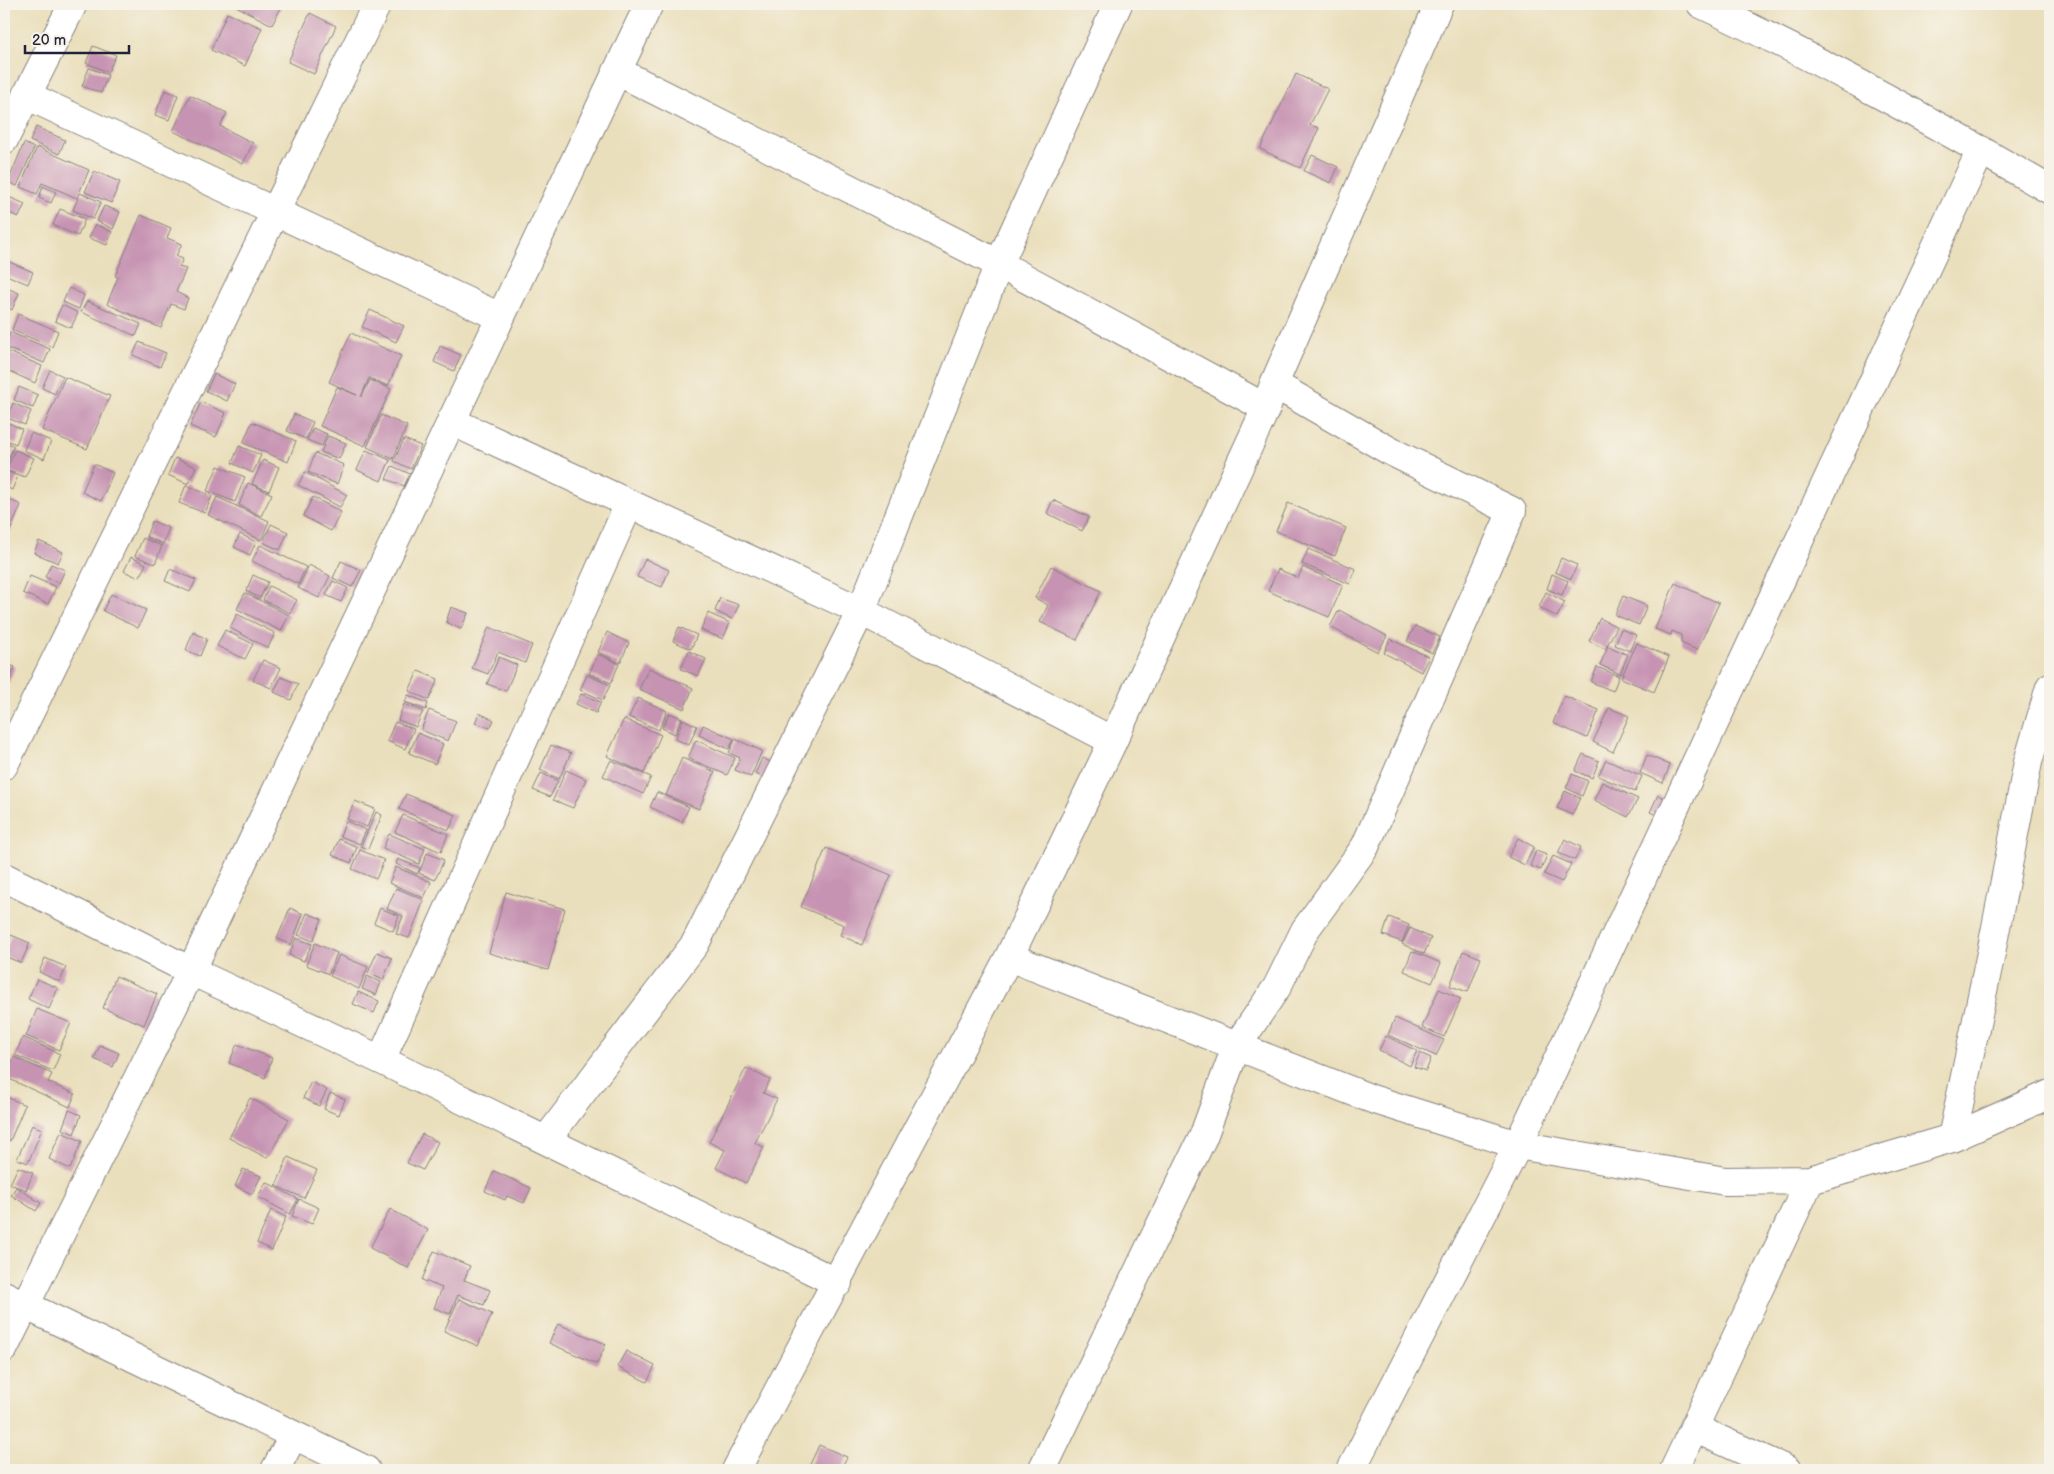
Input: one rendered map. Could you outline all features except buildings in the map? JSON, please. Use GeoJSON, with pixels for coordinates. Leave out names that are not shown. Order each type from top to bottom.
{"type":"FeatureCollection","features":[{"type":"Feature","properties":{"kind":"street"},"geometry":{"type":"LineString","coordinates":[[4,140],[73,4]]}},
{"type":"Feature","properties":{"kind":"street"},"geometry":{"type":"LineString","coordinates":[[4,765],[377,4]]}},
{"type":"Feature","properties":{"kind":"street"},"geometry":{"type":"LineString","coordinates":[[4,1348],[14,1299],[191,971],[648,4]]}},
{"type":"Feature","properties":{"kind":"street"},"geometry":{"type":"LineString","coordinates":[[546,1140],[695,944],[861,611],[999,264],[1118,4]]}},
{"type":"Feature","properties":{"kind":"street"},"geometry":{"type":"LineString","coordinates":[[736,1470],[838,1283],[1009,957],[1113,741],[1270,396],[1438,4]]}},
{"type":"Feature","properties":{"kind":"street"},"geometry":{"type":"LineString","coordinates":[[1701,4],[1765,34],[2048,184]]}},
{"type":"Feature","properties":{"kind":"street"},"geometry":{"type":"LineString","coordinates":[[617,71],[999,264],[1512,511],[1365,847],[1305,930],[1277,986],[1236,1047],[1203,1136],[1042,1470]]}},
{"type":"Feature","properties":{"kind":"street"},"geometry":{"type":"LineString","coordinates":[[26,94],[500,317]]}},
{"type":"Feature","properties":{"kind":"street"},"geometry":{"type":"LineString","coordinates":[[1351,1470],[1518,1145],[1981,150]]}},
{"type":"Feature","properties":{"kind":"street"},"geometry":{"type":"LineString","coordinates":[[451,422],[861,611],[1113,741]]}},
{"type":"Feature","properties":{"kind":"street"},"geometry":{"type":"LineString","coordinates":[[381,1060],[629,504]]}},
{"type":"Feature","properties":{"kind":"street"},"geometry":{"type":"LineString","coordinates":[[1952,1138],[1991,953],[2028,762],[2050,687]]}},
{"type":"Feature","properties":{"kind":"street"},"geometry":{"type":"LineString","coordinates":[[4,877],[191,971],[381,1060],[838,1283]]}},
{"type":"Feature","properties":{"kind":"street"},"geometry":{"type":"LineString","coordinates":[[1009,957],[1372,1099],[1518,1145],[1725,1181],[1810,1180],[1952,1138],[2050,1094]]}},
{"type":"Feature","properties":{"kind":"street"},"geometry":{"type":"LineString","coordinates":[[1674,1470],[1810,1180]]}},
{"type":"Feature","properties":{"kind":"street"},"geometry":{"type":"LineString","coordinates":[[14,1299],[366,1470]]}},
{"type":"Feature","properties":{"kind":"street"},"geometry":{"type":"LineString","coordinates":[[1694,1428],[1787,1470]]}},
{"type":"Feature","properties":{"kind":"street"},"geometry":{"type":"LineString","coordinates":[[275,1470],[293,1436]]}}]}
